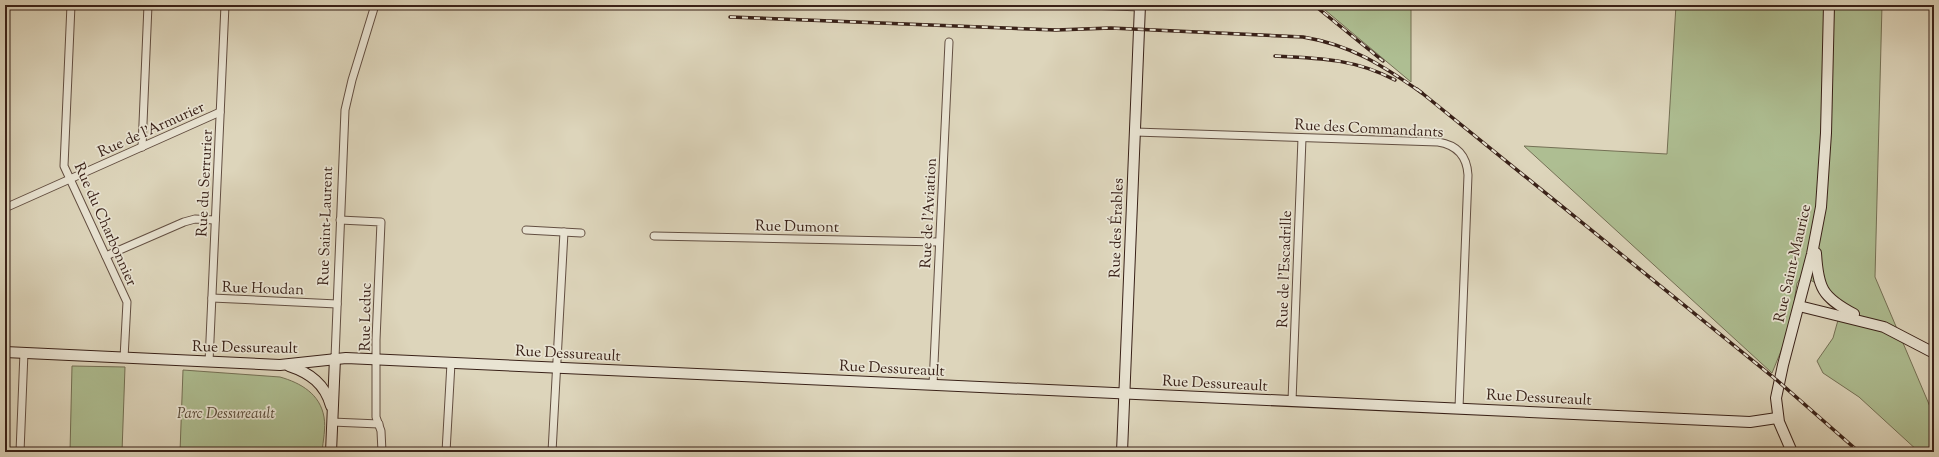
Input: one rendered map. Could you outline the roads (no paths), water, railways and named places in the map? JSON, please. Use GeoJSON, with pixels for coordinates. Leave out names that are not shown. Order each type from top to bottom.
{"type":"FeatureCollection","features":[{"type":"Feature","properties":{"kind":"street","name":"Rue du Charbonnier"},"geometry":{"type":"LineString","coordinates":[[71,5],[64,160],[66,171],[128,305],[124,358]]}},
{"type":"Feature","properties":{"kind":"street"},"geometry":{"type":"LineString","coordinates":[[142,147],[148,5]]}},
{"type":"Feature","properties":{"kind":"street","name":"Rue du Serrurier"},"geometry":{"type":"LineString","coordinates":[[209,362],[225,5]]}},
{"type":"Feature","properties":{"kind":"street","name":"Rue Saint-Laurent"},"geometry":{"type":"LineString","coordinates":[[331,452],[336,304],[346,102],[375,5]]}},
{"type":"Feature","properties":{"kind":"street"},"geometry":{"type":"LineString","coordinates":[[1089,5],[1140,6]]}},
{"type":"Feature","properties":{"kind":"street","name":"Rue Saint-Maurice"},"geometry":{"type":"LineString","coordinates":[[1792,452],[1777,418],[1776,401],[1815,241],[1821,207],[1825,162],[1828,5]]}},
{"type":"Feature","properties":{"kind":"street","name":"Rue des Érables"},"geometry":{"type":"LineString","coordinates":[[1122,452],[1140,6]]}},
{"type":"Feature","properties":{"kind":"street","name":"Rue de l'Aviation"},"geometry":{"type":"LineString","coordinates":[[933,384],[949,42]]}},
{"type":"Feature","properties":{"kind":"street","name":"Rue de l'Armurier"},"geometry":{"type":"LineString","coordinates":[[5,208],[220,112]]}},
{"type":"Feature","properties":{"kind":"street","name":"Rue des Commandants"},"geometry":{"type":"LineString","coordinates":[[1135,132],[1438,142],[1453,146],[1464,157],[1468,174],[1459,408]]}},
{"type":"Feature","properties":{"kind":"street","name":"Rue de l'Escadrille"},"geometry":{"type":"LineString","coordinates":[[1292,401],[1302,138]]}},
{"type":"Feature","properties":{"kind":"street"},"geometry":{"type":"LineString","coordinates":[[106,256],[184,222],[192,220],[215,220]]}},
{"type":"Feature","properties":{"kind":"street","name":"Rue Leduc"},"geometry":{"type":"LineString","coordinates":[[340,220],[381,222],[376,417],[381,431],[382,452]]}},
{"type":"Feature","properties":{"kind":"street"},"geometry":{"type":"LineString","coordinates":[[526,230],[581,233]]}},
{"type":"Feature","properties":{"kind":"street"},"geometry":{"type":"LineString","coordinates":[[552,452],[564,232]]}},
{"type":"Feature","properties":{"kind":"street","name":"Rue Dumont"},"geometry":{"type":"LineString","coordinates":[[654,236],[939,242]]}},
{"type":"Feature","properties":{"kind":"street"},"geometry":{"type":"LineString","coordinates":[[1815,241],[1818,277],[1824,293],[1840,306],[1870,322],[1894,331],[1934,353]]}},
{"type":"Feature","properties":{"kind":"street","name":"Rue Houdan"},"geometry":{"type":"LineString","coordinates":[[212,298],[336,304]]}},
{"type":"Feature","properties":{"kind":"street"},"geometry":{"type":"LineString","coordinates":[[1799,306],[1870,322]]}},
{"type":"Feature","properties":{"kind":"street","name":"Rue Dessureault"},"geometry":{"type":"LineString","coordinates":[[5,352],[285,365],[335,358],[377,359],[1750,422],[1777,418]]}},
{"type":"Feature","properties":{"kind":"street"},"geometry":{"type":"LineString","coordinates":[[20,452],[24,352]]}},
{"type":"Feature","properties":{"kind":"street"},"geometry":{"type":"LineString","coordinates":[[446,452],[451,363]]}},
{"type":"Feature","properties":{"kind":"street"},"geometry":{"type":"LineString","coordinates":[[285,365],[306,373],[316,380],[327,394],[332,417],[379,424]]}},
{"type":"Feature","properties":{"kind":"railway"},"geometry":{"type":"LineString","coordinates":[[1314,5],[1383,61]]}},
{"type":"Feature","properties":{"kind":"railway"},"geometry":{"type":"LineString","coordinates":[[730,17],[1056,30],[1111,28],[1303,37],[1336,45],[1366,58],[1422,93]]}},
{"type":"Feature","properties":{"kind":"railway"},"geometry":{"type":"LineString","coordinates":[[1275,56],[1337,61],[1366,68],[1395,80]]}},
{"type":"Feature","properties":{"kind":"railway"},"geometry":{"type":"LineString","coordinates":[[1417,89],[1779,382],[1859,452]]}},
{"type":"Feature","properties":{"kind":"park label","name":"Parc Dessureault"},"geometry":{"type":"Point","coordinates":[226,413]}}]}
